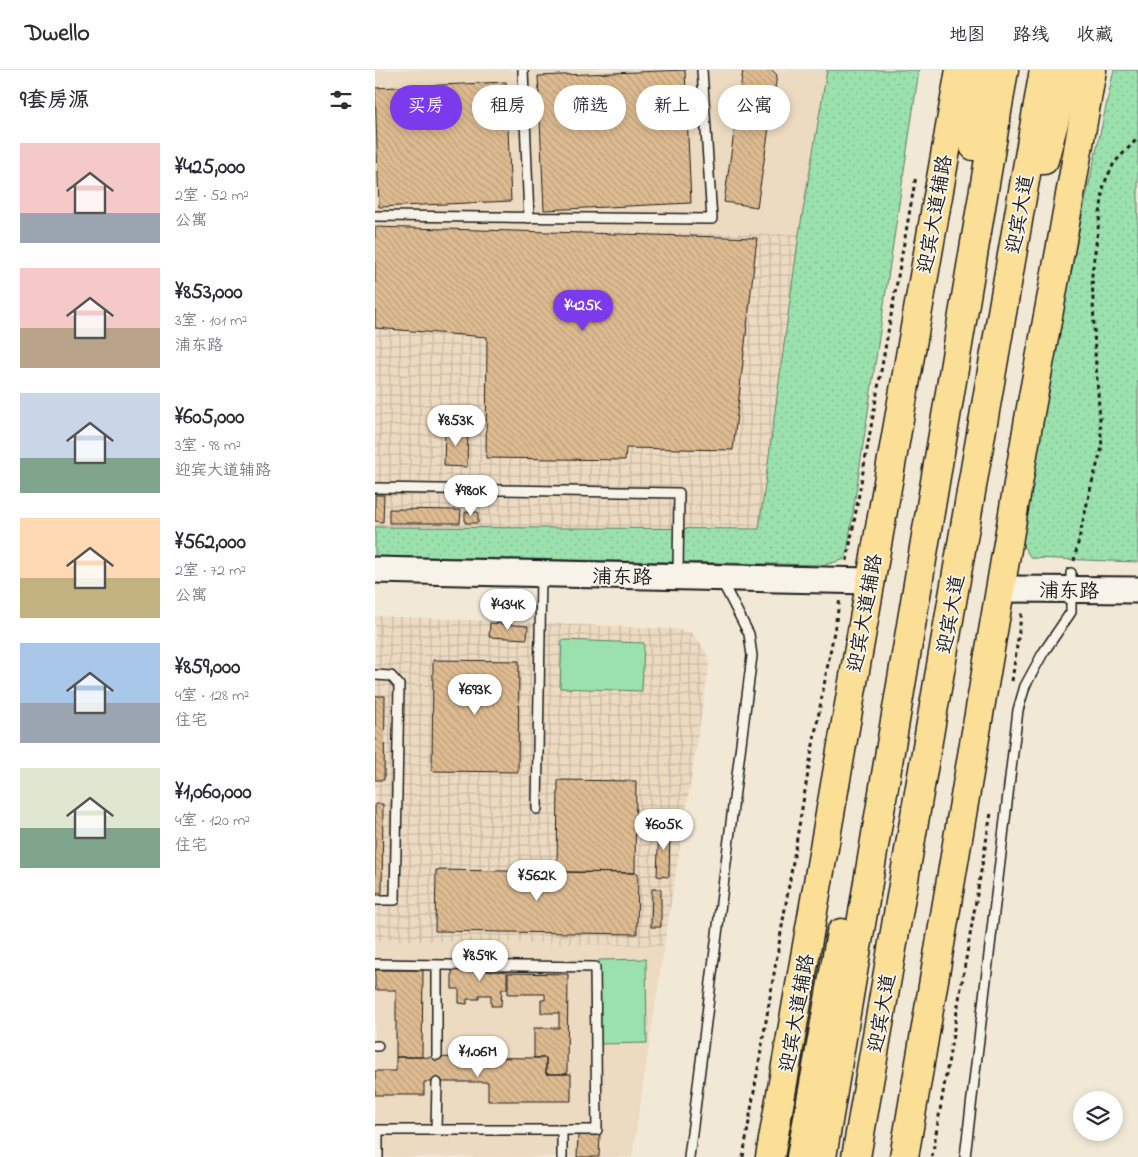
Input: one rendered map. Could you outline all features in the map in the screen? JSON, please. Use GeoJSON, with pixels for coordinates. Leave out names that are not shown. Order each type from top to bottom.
{"type":"FeatureCollection","features":[{"type":"Feature","properties":{"kind":"main road","name":"迎宾大道辅路"},"geometry":{"type":"LineString","coordinates":[[770,1157],[856,581],[960,70]]}},
{"type":"Feature","properties":{"kind":"main road"},"geometry":{"type":"LineString","coordinates":[[953,376],[951,291],[973,159],[983,70]]}},
{"type":"Feature","properties":{"kind":"main road","name":"迎宾大道"},"geometry":{"type":"LineString","coordinates":[[822,1157],[1004,70]]}},
{"type":"Feature","properties":{"kind":"main road","name":"迎宾大道"},"geometry":{"type":"LineString","coordinates":[[857,1157],[1044,70]]}},
{"type":"Feature","properties":{"kind":"main road"},"geometry":{"type":"LineString","coordinates":[[1003,311],[1068,70]]}},
{"type":"Feature","properties":{"kind":"main road"},"geometry":{"type":"LineString","coordinates":[[904,1157],[1012,595],[1030,412],[1092,70]]}},
{"type":"Feature","properties":{"kind":"main road"},"geometry":{"type":"LineString","coordinates":[[801,1157],[839,938],[880,810]]}},
{"type":"Feature","properties":{"kind":"main road"},"geometry":{"type":"LineString","coordinates":[[862,1157],[865,1109]]}},
{"type":"Feature","properties":{"kind":"street","name":"浦东路"},"geometry":{"type":"LineString","coordinates":[[375,570],[856,581]]}},
{"type":"Feature","properties":{"kind":"street","name":"浦东路"},"geometry":{"type":"LineString","coordinates":[[1012,595],[1071,582],[1138,590]]}},
{"type":"Feature","properties":{"kind":"lane"},"geometry":{"type":"LineString","coordinates":[[523,70],[529,218]]}},
{"type":"Feature","properties":{"kind":"lane"},"geometry":{"type":"LineString","coordinates":[[375,216],[712,220],[702,70]]}},
{"type":"Feature","properties":{"kind":"lane"},"geometry":{"type":"LineString","coordinates":[[375,488],[679,493],[678,577]]}},
{"type":"Feature","properties":{"kind":"lane"},"geometry":{"type":"LineString","coordinates":[[537,809],[541,574]]}},
{"type":"Feature","properties":{"kind":"lane"},"geometry":{"type":"LineString","coordinates":[[689,1157],[752,656],[749,634],[720,578]]}},
{"type":"Feature","properties":{"kind":"lane"},"geometry":{"type":"LineString","coordinates":[[965,1157],[1018,710],[1025,686],[1043,653],[1071,612],[1071,582]]}},
{"type":"Feature","properties":{"kind":"lane"},"geometry":{"type":"LineString","coordinates":[[375,675],[391,676],[399,686],[395,900],[375,900]]}},
{"type":"Feature","properties":{"kind":"lane"},"geometry":{"type":"LineString","coordinates":[[375,964],[595,967],[597,1130],[378,1130],[378,1157]]}},
{"type":"Feature","properties":{"kind":"lane"},"geometry":{"type":"LineString","coordinates":[[437,965],[437,1055]]}},
{"type":"Feature","properties":{"kind":"lane"},"geometry":{"type":"LineString","coordinates":[[436,1130],[437,1083]]}},
{"type":"Feature","properties":{"kind":"lane"},"geometry":{"type":"LineString","coordinates":[[562,1130],[562,1157]]}},
{"type":"Feature","properties":{"kind":"path"},"geometry":{"type":"LineString","coordinates":[[1071,582],[1091,486],[1102,448],[1092,274],[1104,184],[1114,163],[1138,138]]}},
{"type":"Feature","properties":{"kind":"path"},"geometry":{"type":"LineString","coordinates":[[743,1157],[810,761],[856,581],[918,168]]}},
{"type":"Feature","properties":{"kind":"path"},"geometry":{"type":"LineString","coordinates":[[1010,690],[1012,595]]}},
{"type":"Feature","properties":{"kind":"path"},"geometry":{"type":"LineString","coordinates":[[932,1157],[992,807]]}},
{"type":"Feature","properties":{"kind":"shaded area"},"geometry":{"type":"Polygon","coordinates":[[[375,70],[827,70],[799,234],[375,227],[375,70]]]}},
{"type":"Feature","properties":{"kind":"shaded area"},"geometry":{"type":"Polygon","coordinates":[[[375,227],[799,234],[759,529],[375,527],[375,227]]]}},
{"type":"Feature","properties":{"kind":"shaded area"},"geometry":{"type":"Polygon","coordinates":[[[375,616],[675,629],[692,633],[703,647],[709,661],[708,673],[664,946],[375,940],[375,616]]]}},
{"type":"Feature","properties":{"kind":"shaded area"},"geometry":{"type":"Polygon","coordinates":[[[375,940],[664,946],[632,1157],[375,1157],[375,940]]]}},
{"type":"Feature","properties":{"kind":"green space"},"geometry":{"type":"Polygon","coordinates":[[[827,70],[919,70],[846,559],[824,565],[375,556],[375,527],[759,529],[799,234],[827,70]]]}},
{"type":"Feature","properties":{"kind":"green space"},"geometry":{"type":"Polygon","coordinates":[[[1114,70],[1138,70],[1138,562],[1031,558],[1013,530],[1114,70]]]}},
{"type":"Feature","properties":{"kind":"green space"},"geometry":{"type":"Polygon","coordinates":[[[562,640],[644,643],[642,691],[560,688],[562,640]]]}},
{"type":"Feature","properties":{"kind":"green space"},"geometry":{"type":"Polygon","coordinates":[[[646,959],[647,1043],[601,1044],[599,960],[646,959]]]}},
{"type":"Feature","properties":{"kind":"building"},"geometry":{"type":"Polygon","coordinates":[[[685,70],[686,85],[636,85],[636,130],[688,130],[691,203],[544,210],[540,130],[544,130],[544,85],[538,85],[538,76],[685,70]]]}},
{"type":"Feature","properties":{"kind":"building"},"geometry":{"type":"Polygon","coordinates":[[[743,70],[772,70],[777,75],[775,85],[741,85],[743,70]]]}},
{"type":"Feature","properties":{"kind":"building"},"geometry":{"type":"Polygon","coordinates":[[[506,82],[506,85],[472,85],[472,130],[508,130],[511,201],[379,207],[375,88],[390,87],[390,130],[462,130],[462,85],[440,85],[506,82]]]}},
{"type":"Feature","properties":{"kind":"building"},"geometry":{"type":"Polygon","coordinates":[[[734,130],[769,130],[757,207],[724,202],[734,130]]]}},
{"type":"Feature","properties":{"kind":"building"},"geometry":{"type":"Polygon","coordinates":[[[375,227],[757,238],[733,450],[626,448],[625,460],[486,458],[487,337],[375,328],[375,227]]]}},
{"type":"Feature","properties":{"kind":"building"},"geometry":{"type":"Polygon","coordinates":[[[445,428],[468,428],[467,467],[444,466],[445,428]]]}},
{"type":"Feature","properties":{"kind":"building"},"geometry":{"type":"Polygon","coordinates":[[[375,495],[384,495],[383,522],[375,521],[375,495]]]}},
{"type":"Feature","properties":{"kind":"building"},"geometry":{"type":"Polygon","coordinates":[[[389,509],[461,510],[460,523],[389,523],[389,509]]]}},
{"type":"Feature","properties":{"kind":"building"},"geometry":{"type":"Polygon","coordinates":[[[465,512],[478,512],[478,523],[465,523],[465,512]]]}},
{"type":"Feature","properties":{"kind":"building"},"geometry":{"type":"Polygon","coordinates":[[[490,623],[528,626],[527,639],[489,637],[490,623]]]}},
{"type":"Feature","properties":{"kind":"building"},"geometry":{"type":"Polygon","coordinates":[[[433,660],[519,661],[518,772],[432,771],[433,660]]]}},
{"type":"Feature","properties":{"kind":"building"},"geometry":{"type":"Polygon","coordinates":[[[375,696],[385,696],[384,780],[375,780],[375,696]]]}},
{"type":"Feature","properties":{"kind":"building"},"geometry":{"type":"Polygon","coordinates":[[[558,780],[636,781],[635,873],[557,872],[558,780]]]}},
{"type":"Feature","properties":{"kind":"building"},"geometry":{"type":"Polygon","coordinates":[[[375,804],[383,804],[382,893],[375,893],[375,804]]]}},
{"type":"Feature","properties":{"kind":"building"},"geometry":{"type":"Polygon","coordinates":[[[659,824],[670,825],[669,877],[657,876],[659,824]]]}},
{"type":"Feature","properties":{"kind":"building"},"geometry":{"type":"Polygon","coordinates":[[[436,870],[638,873],[637,934],[435,931],[436,870]]]}},
{"type":"Feature","properties":{"kind":"building"},"geometry":{"type":"Polygon","coordinates":[[[652,889],[661,889],[661,927],[651,927],[652,889]]]}},
{"type":"Feature","properties":{"kind":"building"},"geometry":{"type":"Polygon","coordinates":[[[452,965],[507,966],[507,989],[502,989],[501,1006],[491,1006],[491,995],[479,995],[479,999],[467,999],[467,1004],[459,1003],[459,989],[452,989],[452,965]]]}},
{"type":"Feature","properties":{"kind":"building"},"geometry":{"type":"Polygon","coordinates":[[[375,970],[423,970],[422,1057],[396,1057],[396,990],[375,990],[375,970]]]}},
{"type":"Feature","properties":{"kind":"building"},"geometry":{"type":"Polygon","coordinates":[[[508,973],[568,974],[567,1074],[546,1074],[546,1058],[534,1058],[534,1028],[559,1028],[559,1013],[541,1013],[541,1000],[545,1000],[545,994],[508,994],[508,973]]]}},
{"type":"Feature","properties":{"kind":"building"},"geometry":{"type":"Polygon","coordinates":[[[396,1057],[546,1058],[546,1074],[571,1074],[571,1101],[488,1101],[488,1082],[424,1082],[424,1095],[375,1095],[375,1071],[396,1071],[396,1057]]]}},
{"type":"Feature","properties":{"kind":"building"},"geometry":{"type":"Polygon","coordinates":[[[578,1134],[600,1134],[599,1157],[577,1157],[578,1134]]]}}]}
